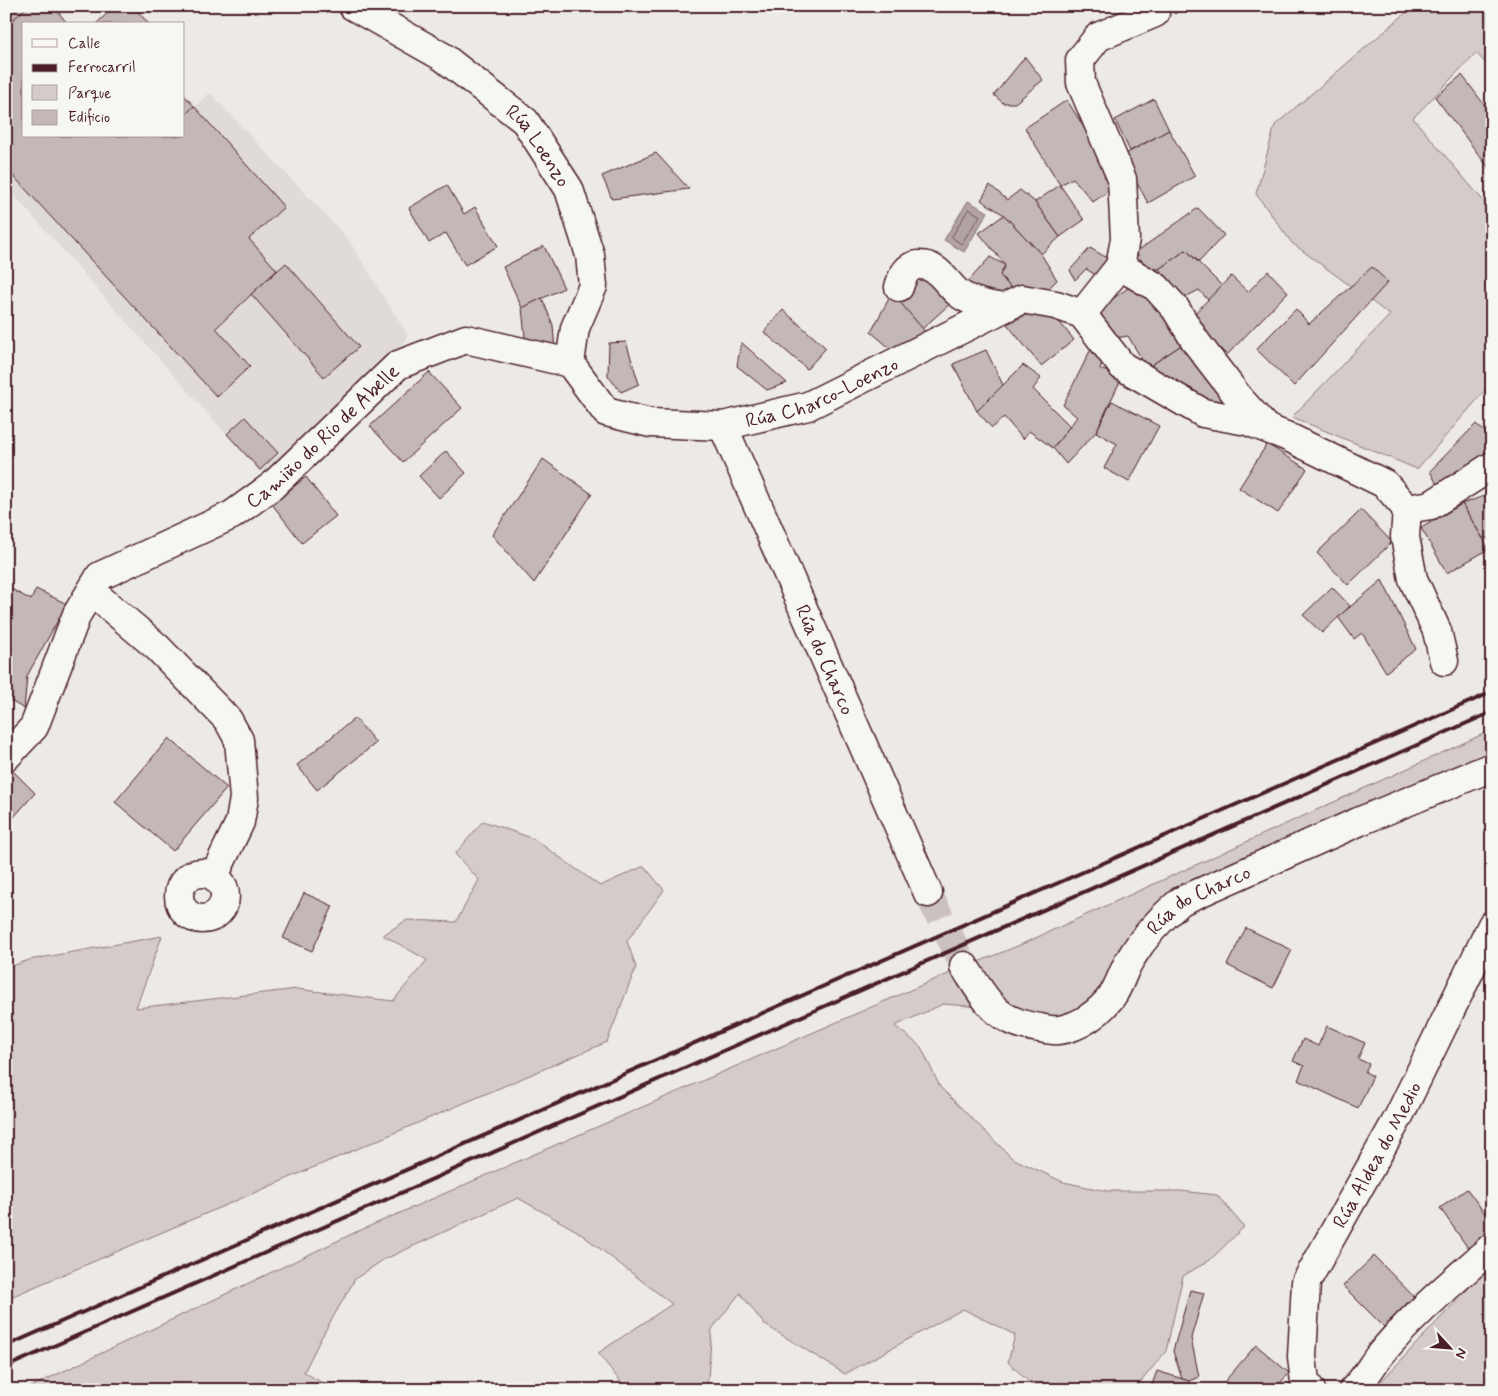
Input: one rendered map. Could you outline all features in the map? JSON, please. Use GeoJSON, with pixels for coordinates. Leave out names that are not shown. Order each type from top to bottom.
{"type":"FeatureCollection","features":[{"type":"Feature","properties":{"kind":"street","name":"Rúa Loenzo"},"geometry":{"type":"LineString","coordinates":[[353,6],[443,57],[525,121],[569,189],[590,255],[592,286],[575,328],[570,363]]}},
{"type":"Feature","properties":{"kind":"street"},"geometry":{"type":"LineString","coordinates":[[1155,13],[1098,37],[1080,60],[1081,82],[1122,179],[1125,239],[1120,266],[1082,314],[1122,366],[1203,413],[1247,421],[1385,484],[1407,509],[1405,537],[1413,579],[1437,631],[1444,661]]}},
{"type":"Feature","properties":{"kind":"street"},"geometry":{"type":"LineString","coordinates":[[899,287],[903,274],[914,265],[927,265],[940,272],[960,295],[974,302],[1003,308]]}},
{"type":"Feature","properties":{"kind":"street"},"geometry":{"type":"LineString","coordinates":[[1120,266],[1156,287],[1175,308],[1196,342],[1239,398],[1267,429]]}},
{"type":"Feature","properties":{"kind":"street","name":"Rúa Charco-Loenzo"},"geometry":{"type":"LineString","coordinates":[[570,363],[606,412],[650,423],[723,426],[808,406],[1022,298],[1056,305],[1082,314]]}},
{"type":"Feature","properties":{"kind":"street","name":"Camiño do Rio de Abelle"},"geometry":{"type":"LineString","coordinates":[[6,757],[34,727],[77,614],[100,576],[232,515],[272,486],[398,365],[466,338],[570,363]]}},
{"type":"Feature","properties":{"kind":"street","name":"Rúa do Charco"},"geometry":{"type":"LineString","coordinates":[[723,426],[928,893]]}},
{"type":"Feature","properties":{"kind":"street"},"geometry":{"type":"LineString","coordinates":[[1407,509],[1431,505],[1492,466]]}},
{"type":"Feature","properties":{"kind":"street"},"geometry":{"type":"LineString","coordinates":[[91,591],[157,647],[228,720],[239,740],[244,798],[240,822],[214,876]]}},
{"type":"Feature","properties":{"kind":"street","name":"Rúa do Charco"},"geometry":{"type":"LineString","coordinates":[[964,966],[992,1008],[1019,1025],[1058,1030],[1093,1017],[1112,995],[1130,959],[1147,935],[1161,918],[1181,901],[1358,822],[1492,767]]}},
{"type":"Feature","properties":{"kind":"street","name":"Rúa Aldea do Medio"},"geometry":{"type":"LineString","coordinates":[[1311,1390],[1305,1382],[1302,1357],[1306,1282],[1398,1118],[1492,925]]}},
{"type":"Feature","properties":{"kind":"street"},"geometry":{"type":"LineString","coordinates":[[1353,1390],[1362,1381],[1378,1357],[1396,1338],[1492,1247]]}},
{"type":"Feature","properties":{"kind":"shaded area"},"geometry":{"type":"Polygon","coordinates":[[[6,6],[53,6],[66,22],[22,22],[22,138],[185,138],[185,115],[210,93],[348,239],[407,334],[398,365],[272,486],[6,186],[6,6]]]}},
{"type":"Feature","properties":{"kind":"green space"},"geometry":{"type":"Polygon","coordinates":[[[1414,6],[1492,6],[1492,70],[1476,53],[1413,118],[1492,211],[1492,375],[1489,386],[1417,469],[1292,417],[1390,315],[1292,243],[1256,194],[1275,125],[1414,6]]]}},
{"type":"Feature","properties":{"kind":"green space"},"geometry":{"type":"Polygon","coordinates":[[[1492,730],[1492,767],[1181,901],[1071,1026],[992,1008],[943,1004],[895,1026],[921,1047],[940,1087],[1012,1158],[1063,1182],[1107,1191],[1181,1191],[1217,1195],[1244,1227],[1210,1260],[1183,1276],[1166,1351],[1134,1390],[1071,1390],[1032,1385],[1008,1362],[1015,1335],[963,1309],[845,1374],[764,1324],[740,1293],[712,1329],[707,1390],[627,1390],[598,1353],[672,1304],[577,1231],[518,1198],[383,1260],[355,1279],[304,1372],[334,1390],[24,1390],[354,1233],[931,981],[1020,945],[1492,730]]]}},
{"type":"Feature","properties":{"kind":"green space"},"geometry":{"type":"Polygon","coordinates":[[[483,821],[534,839],[600,886],[644,866],[664,890],[627,941],[636,967],[607,1042],[6,1299],[6,968],[29,960],[162,936],[136,1008],[297,989],[393,1001],[427,960],[383,935],[407,920],[456,922],[479,880],[455,854],[483,821]]]}},
{"type":"Feature","properties":{"kind":"green space"},"geometry":{"type":"Polygon","coordinates":[[[1492,1263],[1492,1390],[1373,1390],[1492,1263]]]}},
{"type":"Feature","properties":{"kind":"water"},"geometry":{"type":"Polygon","coordinates":[[[968,201],[988,212],[964,252],[944,240],[968,201]]]}},
{"type":"Feature","properties":{"kind":"building"},"geometry":{"type":"Polygon","coordinates":[[[6,6],[28,6],[6,26],[6,6]]]}},
{"type":"Feature","properties":{"kind":"building"},"geometry":{"type":"Polygon","coordinates":[[[28,6],[53,6],[66,22],[22,22],[22,138],[185,138],[185,115],[194,106],[284,207],[249,239],[277,270],[216,328],[250,366],[217,397],[6,168],[6,26],[28,6]]]}},
{"type":"Feature","properties":{"kind":"building"},"geometry":{"type":"Polygon","coordinates":[[[115,6],[133,6],[147,22],[98,22],[115,6]]]}},
{"type":"Feature","properties":{"kind":"building"},"geometry":{"type":"Polygon","coordinates":[[[1168,6],[1184,6],[1175,14],[1168,6]]]}},
{"type":"Feature","properties":{"kind":"building"},"geometry":{"type":"Polygon","coordinates":[[[1025,57],[1043,80],[1015,103],[1003,103],[994,95],[1025,57]]]}},
{"type":"Feature","properties":{"kind":"building"},"geometry":{"type":"Polygon","coordinates":[[[1462,75],[1489,111],[1492,110],[1491,171],[1435,97],[1462,75]]]}},
{"type":"Feature","properties":{"kind":"building"},"geometry":{"type":"Polygon","coordinates":[[[185,96],[194,106],[185,115],[185,96]]]}},
{"type":"Feature","properties":{"kind":"building"},"geometry":{"type":"Polygon","coordinates":[[[1154,99],[1169,130],[1130,151],[1115,120],[1154,99]]]}},
{"type":"Feature","properties":{"kind":"building"},"geometry":{"type":"Polygon","coordinates":[[[1067,100],[1107,165],[1113,188],[1093,202],[1073,178],[1060,185],[1025,128],[1067,100]]]}},
{"type":"Feature","properties":{"kind":"building"},"geometry":{"type":"Polygon","coordinates":[[[1169,130],[1195,176],[1148,203],[1122,156],[1169,130]]]}},
{"type":"Feature","properties":{"kind":"building"},"geometry":{"type":"Polygon","coordinates":[[[656,153],[689,189],[612,199],[602,176],[656,153]]]}},
{"type":"Feature","properties":{"kind":"building"},"geometry":{"type":"Polygon","coordinates":[[[447,185],[464,214],[475,207],[498,246],[465,265],[446,233],[429,243],[409,208],[447,185]]]}},
{"type":"Feature","properties":{"kind":"building"},"geometry":{"type":"Polygon","coordinates":[[[990,185],[1007,200],[1020,190],[1035,202],[1060,237],[1041,254],[1004,215],[981,200],[990,185]]]}},
{"type":"Feature","properties":{"kind":"building"},"geometry":{"type":"Polygon","coordinates":[[[1060,185],[1084,220],[1060,237],[1035,202],[1060,185]]]}},
{"type":"Feature","properties":{"kind":"building"},"geometry":{"type":"Polygon","coordinates":[[[1198,208],[1224,235],[1199,262],[1186,250],[1159,269],[1147,269],[1136,252],[1198,208]]]}},
{"type":"Feature","properties":{"kind":"building"},"geometry":{"type":"Polygon","coordinates":[[[1004,215],[1041,254],[1057,280],[1044,293],[1015,293],[1000,275],[1005,265],[979,233],[1004,215]]]}},
{"type":"Feature","properties":{"kind":"building"},"geometry":{"type":"Polygon","coordinates":[[[544,246],[564,288],[522,308],[503,267],[544,246]]]}},
{"type":"Feature","properties":{"kind":"building"},"geometry":{"type":"Polygon","coordinates":[[[1090,248],[1114,262],[1102,279],[1086,269],[1075,280],[1070,270],[1090,248]]]}},
{"type":"Feature","properties":{"kind":"building"},"geometry":{"type":"Polygon","coordinates":[[[1186,250],[1222,286],[1208,300],[1199,290],[1183,298],[1159,269],[1186,250]]]}},
{"type":"Feature","properties":{"kind":"building"},"geometry":{"type":"Polygon","coordinates":[[[990,257],[1005,265],[1000,275],[1015,293],[995,297],[965,285],[990,257]]]}},
{"type":"Feature","properties":{"kind":"building"},"geometry":{"type":"Polygon","coordinates":[[[286,263],[359,347],[324,377],[251,294],[286,263]]]}},
{"type":"Feature","properties":{"kind":"building"},"geometry":{"type":"Polygon","coordinates":[[[1372,267],[1388,282],[1294,386],[1256,349],[1296,309],[1309,324],[1372,267]]]}},
{"type":"Feature","properties":{"kind":"building"},"geometry":{"type":"Polygon","coordinates":[[[1268,271],[1288,292],[1227,355],[1189,319],[1231,276],[1248,292],[1268,271]]]}},
{"type":"Feature","properties":{"kind":"building"},"geometry":{"type":"Polygon","coordinates":[[[928,272],[953,301],[922,329],[897,299],[928,272]]]}},
{"type":"Feature","properties":{"kind":"building"},"geometry":{"type":"Polygon","coordinates":[[[1128,288],[1158,299],[1186,342],[1147,368],[1128,336],[1115,338],[1097,320],[1106,293],[1111,300],[1128,288]]]}},
{"type":"Feature","properties":{"kind":"building"},"geometry":{"type":"Polygon","coordinates":[[[892,293],[929,336],[891,349],[871,332],[892,293]]]}},
{"type":"Feature","properties":{"kind":"building"},"geometry":{"type":"Polygon","coordinates":[[[542,298],[553,325],[555,352],[526,346],[522,308],[542,298]]]}},
{"type":"Feature","properties":{"kind":"building"},"geometry":{"type":"Polygon","coordinates":[[[1049,309],[1074,340],[1041,366],[1007,324],[1032,312],[1049,309]]]}},
{"type":"Feature","properties":{"kind":"building"},"geometry":{"type":"Polygon","coordinates":[[[783,310],[826,348],[807,369],[764,332],[783,310]]]}},
{"type":"Feature","properties":{"kind":"building"},"geometry":{"type":"Polygon","coordinates":[[[626,342],[639,384],[621,392],[608,376],[609,343],[626,342]]]}},
{"type":"Feature","properties":{"kind":"building"},"geometry":{"type":"Polygon","coordinates":[[[741,342],[787,383],[767,390],[737,366],[741,342]]]}},
{"type":"Feature","properties":{"kind":"building"},"geometry":{"type":"Polygon","coordinates":[[[1186,342],[1233,403],[1205,406],[1147,368],[1186,342]]]}},
{"type":"Feature","properties":{"kind":"building"},"geometry":{"type":"Polygon","coordinates":[[[1091,349],[1104,355],[1100,369],[1122,377],[1096,432],[1066,464],[1053,448],[1077,417],[1063,405],[1091,349]]]}},
{"type":"Feature","properties":{"kind":"building"},"geometry":{"type":"Polygon","coordinates":[[[986,350],[1003,385],[977,411],[953,364],[986,350]]]}},
{"type":"Feature","properties":{"kind":"building"},"geometry":{"type":"Polygon","coordinates":[[[1023,365],[1041,378],[1033,389],[1070,426],[1053,448],[1029,431],[1023,439],[1004,417],[992,428],[977,411],[1023,365]]]}},
{"type":"Feature","properties":{"kind":"building"},"geometry":{"type":"Polygon","coordinates":[[[429,372],[462,408],[403,462],[370,426],[429,372]]]}},
{"type":"Feature","properties":{"kind":"building"},"geometry":{"type":"Polygon","coordinates":[[[1112,401],[1159,426],[1129,482],[1104,468],[1117,444],[1096,432],[1112,401]]]}},
{"type":"Feature","properties":{"kind":"building"},"geometry":{"type":"Polygon","coordinates":[[[245,417],[278,453],[260,470],[227,434],[245,417]]]}},
{"type":"Feature","properties":{"kind":"building"},"geometry":{"type":"Polygon","coordinates":[[[1476,424],[1492,438],[1492,454],[1440,490],[1430,471],[1476,424]]]}},
{"type":"Feature","properties":{"kind":"building"},"geometry":{"type":"Polygon","coordinates":[[[1267,444],[1307,469],[1278,513],[1239,488],[1267,444]]]}},
{"type":"Feature","properties":{"kind":"building"},"geometry":{"type":"Polygon","coordinates":[[[446,451],[466,473],[439,498],[419,476],[446,451]]]}},
{"type":"Feature","properties":{"kind":"building"},"geometry":{"type":"Polygon","coordinates":[[[543,459],[592,494],[534,583],[492,535],[543,459]]]}},
{"type":"Feature","properties":{"kind":"building"},"geometry":{"type":"Polygon","coordinates":[[[306,477],[336,516],[302,543],[272,504],[306,477]]]}},
{"type":"Feature","properties":{"kind":"building"},"geometry":{"type":"Polygon","coordinates":[[[1492,493],[1492,540],[1482,537],[1462,504],[1492,493]]]}},
{"type":"Feature","properties":{"kind":"building"},"geometry":{"type":"Polygon","coordinates":[[[1462,504],[1489,549],[1447,573],[1421,528],[1462,504]]]}},
{"type":"Feature","properties":{"kind":"building"},"geometry":{"type":"Polygon","coordinates":[[[1361,510],[1392,542],[1348,585],[1317,553],[1361,510]]]}},
{"type":"Feature","properties":{"kind":"building"},"geometry":{"type":"Polygon","coordinates":[[[1382,580],[1416,649],[1386,672],[1362,633],[1354,639],[1338,617],[1382,580]]]}},
{"type":"Feature","properties":{"kind":"building"},"geometry":{"type":"Polygon","coordinates":[[[6,586],[31,600],[36,589],[67,604],[27,676],[24,709],[6,698],[6,586]]]}},
{"type":"Feature","properties":{"kind":"building"},"geometry":{"type":"Polygon","coordinates":[[[1332,587],[1350,606],[1322,633],[1303,615],[1332,587]]]}},
{"type":"Feature","properties":{"kind":"building"},"geometry":{"type":"Polygon","coordinates":[[[355,718],[376,743],[317,790],[297,765],[355,718]]]}},
{"type":"Feature","properties":{"kind":"building"},"geometry":{"type":"Polygon","coordinates":[[[169,738],[227,788],[173,851],[115,802],[169,738]]]}},
{"type":"Feature","properties":{"kind":"building"},"geometry":{"type":"Polygon","coordinates":[[[11,769],[35,793],[6,826],[6,773],[11,769]]]}},
{"type":"Feature","properties":{"kind":"building"},"geometry":{"type":"Polygon","coordinates":[[[304,893],[333,906],[312,951],[283,938],[304,893]]]}},
{"type":"Feature","properties":{"kind":"building"},"geometry":{"type":"Polygon","coordinates":[[[1246,928],[1292,950],[1273,988],[1227,965],[1246,928]]]}},
{"type":"Feature","properties":{"kind":"building"},"geometry":{"type":"Polygon","coordinates":[[[1327,1026],[1365,1043],[1358,1059],[1369,1064],[1365,1072],[1373,1076],[1358,1108],[1298,1080],[1304,1066],[1293,1061],[1303,1039],[1318,1046],[1327,1026]]]}},
{"type":"Feature","properties":{"kind":"building"},"geometry":{"type":"Polygon","coordinates":[[[1467,1189],[1492,1223],[1492,1231],[1468,1248],[1440,1208],[1467,1189]]]}},
{"type":"Feature","properties":{"kind":"building"},"geometry":{"type":"Polygon","coordinates":[[[1374,1256],[1417,1300],[1387,1330],[1343,1286],[1374,1256]]]}},
{"type":"Feature","properties":{"kind":"building"},"geometry":{"type":"Polygon","coordinates":[[[1190,1290],[1204,1293],[1191,1338],[1199,1377],[1189,1381],[1182,1379],[1173,1351],[1190,1290]]]}},
{"type":"Feature","properties":{"kind":"building"},"geometry":{"type":"Polygon","coordinates":[[[1256,1345],[1289,1373],[1274,1390],[1236,1390],[1225,1381],[1256,1345]]]}},
{"type":"Feature","properties":{"kind":"building"},"geometry":{"type":"Polygon","coordinates":[[[1157,1371],[1189,1381],[1187,1390],[1150,1390],[1157,1371]]]}},
{"type":"Feature","properties":{"kind":"tunnel"},"geometry":{"type":"LineString","coordinates":[[928,893],[964,966]]}},
{"type":"Feature","properties":{"kind":"railway"},"geometry":{"type":"LineString","coordinates":[[6,1346],[1492,692]]}},
{"type":"Feature","properties":{"kind":"railway"},"geometry":{"type":"LineString","coordinates":[[6,1367],[1492,712]]}}]}
